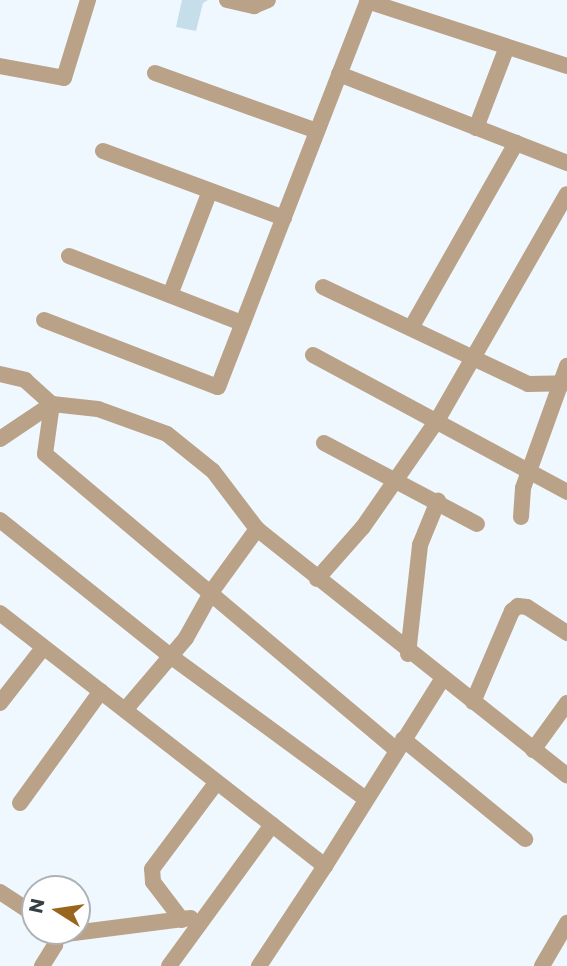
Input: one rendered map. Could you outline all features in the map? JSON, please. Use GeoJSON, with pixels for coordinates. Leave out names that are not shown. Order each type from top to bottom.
{"type":"FeatureCollection","features":[{"type":"Feature","properties":{"kind":"street"},"geometry":{"type":"LineString","coordinates":[[0,66],[64,78],[88,0]]}},
{"type":"Feature","properties":{"kind":"street"},"geometry":{"type":"LineString","coordinates":[[226,0],[254,6],[268,0]]}},
{"type":"Feature","properties":{"kind":"street"},"geometry":{"type":"LineString","coordinates":[[44,320],[218,387],[368,1],[567,66]]}},
{"type":"Feature","properties":{"kind":"street"},"geometry":{"type":"LineString","coordinates":[[476,128],[507,47]]}},
{"type":"Feature","properties":{"kind":"street"},"geometry":{"type":"LineString","coordinates":[[155,73],[317,131]]}},
{"type":"Feature","properties":{"kind":"street"},"geometry":{"type":"LineString","coordinates":[[339,74],[567,163]]}},
{"type":"Feature","properties":{"kind":"street"},"geometry":{"type":"LineString","coordinates":[[411,328],[516,143]]}},
{"type":"Feature","properties":{"kind":"street"},"geometry":{"type":"LineString","coordinates":[[103,151],[284,218]]}},
{"type":"Feature","properties":{"kind":"street"},"geometry":{"type":"LineString","coordinates":[[170,295],[210,191]]}},
{"type":"Feature","properties":{"kind":"street"},"geometry":{"type":"LineString","coordinates":[[317,579],[363,527],[438,419],[474,361],[567,194]]}},
{"type":"Feature","properties":{"kind":"street"},"geometry":{"type":"LineString","coordinates":[[69,256],[242,323]]}},
{"type":"Feature","properties":{"kind":"street"},"geometry":{"type":"LineString","coordinates":[[323,287],[474,361],[528,384],[546,386],[565,377]]}},
{"type":"Feature","properties":{"kind":"street"},"geometry":{"type":"LineString","coordinates":[[313,355],[438,419],[567,492]]}},
{"type":"Feature","properties":{"kind":"street"},"geometry":{"type":"LineString","coordinates":[[0,374],[25,380],[52,404],[98,409],[167,434],[213,471],[257,529],[408,654],[443,678],[567,776]]}},
{"type":"Feature","properties":{"kind":"street"},"geometry":{"type":"LineString","coordinates":[[522,517],[529,470],[565,377]]}},
{"type":"Feature","properties":{"kind":"street"},"geometry":{"type":"LineString","coordinates":[[0,439],[52,404]]}},
{"type":"Feature","properties":{"kind":"street"},"geometry":{"type":"LineString","coordinates":[[52,404],[46,454],[400,744],[525,839]]}},
{"type":"Feature","properties":{"kind":"street"},"geometry":{"type":"LineString","coordinates":[[324,443],[397,479],[477,524]]}},
{"type":"Feature","properties":{"kind":"street"},"geometry":{"type":"LineString","coordinates":[[408,654],[419,545],[438,501]]}},
{"type":"Feature","properties":{"kind":"street"},"geometry":{"type":"LineString","coordinates":[[0,520],[169,655],[366,799]]}},
{"type":"Feature","properties":{"kind":"street"},"geometry":{"type":"LineString","coordinates":[[125,710],[186,638],[212,591],[257,529]]}},
{"type":"Feature","properties":{"kind":"street"},"geometry":{"type":"LineString","coordinates":[[473,702],[512,611],[518,606],[527,607],[567,633]]}},
{"type":"Feature","properties":{"kind":"street"},"geometry":{"type":"LineString","coordinates":[[0,613],[325,866]]}},
{"type":"Feature","properties":{"kind":"street"},"geometry":{"type":"LineString","coordinates":[[0,703],[43,648]]}},
{"type":"Feature","properties":{"kind":"street"},"geometry":{"type":"LineString","coordinates":[[259,966],[443,678]]}},
{"type":"Feature","properties":{"kind":"street"},"geometry":{"type":"LineString","coordinates":[[20,803],[101,691]]}},
{"type":"Feature","properties":{"kind":"street"},"geometry":{"type":"LineString","coordinates":[[533,750],[567,703]]}},
{"type":"Feature","properties":{"kind":"street"},"geometry":{"type":"LineString","coordinates":[[182,920],[153,883],[152,869],[216,783]]}},
{"type":"Feature","properties":{"kind":"street"},"geometry":{"type":"LineString","coordinates":[[169,966],[272,825]]}},
{"type":"Feature","properties":{"kind":"street"},"geometry":{"type":"LineString","coordinates":[[0,892],[21,906]]}},
{"type":"Feature","properties":{"kind":"street"},"geometry":{"type":"LineString","coordinates":[[91,929],[206,916]]}},
{"type":"Feature","properties":{"kind":"street"},"geometry":{"type":"LineString","coordinates":[[542,966],[567,923]]}},
{"type":"Feature","properties":{"kind":"street"},"geometry":{"type":"LineString","coordinates":[[43,966],[52,945]]}},
{"type":"Feature","properties":{"kind":"building"},"geometry":{"type":"Polygon","coordinates":[[[182,0],[208,0],[203,3],[196,31],[176,27],[182,0]]]}}]}
